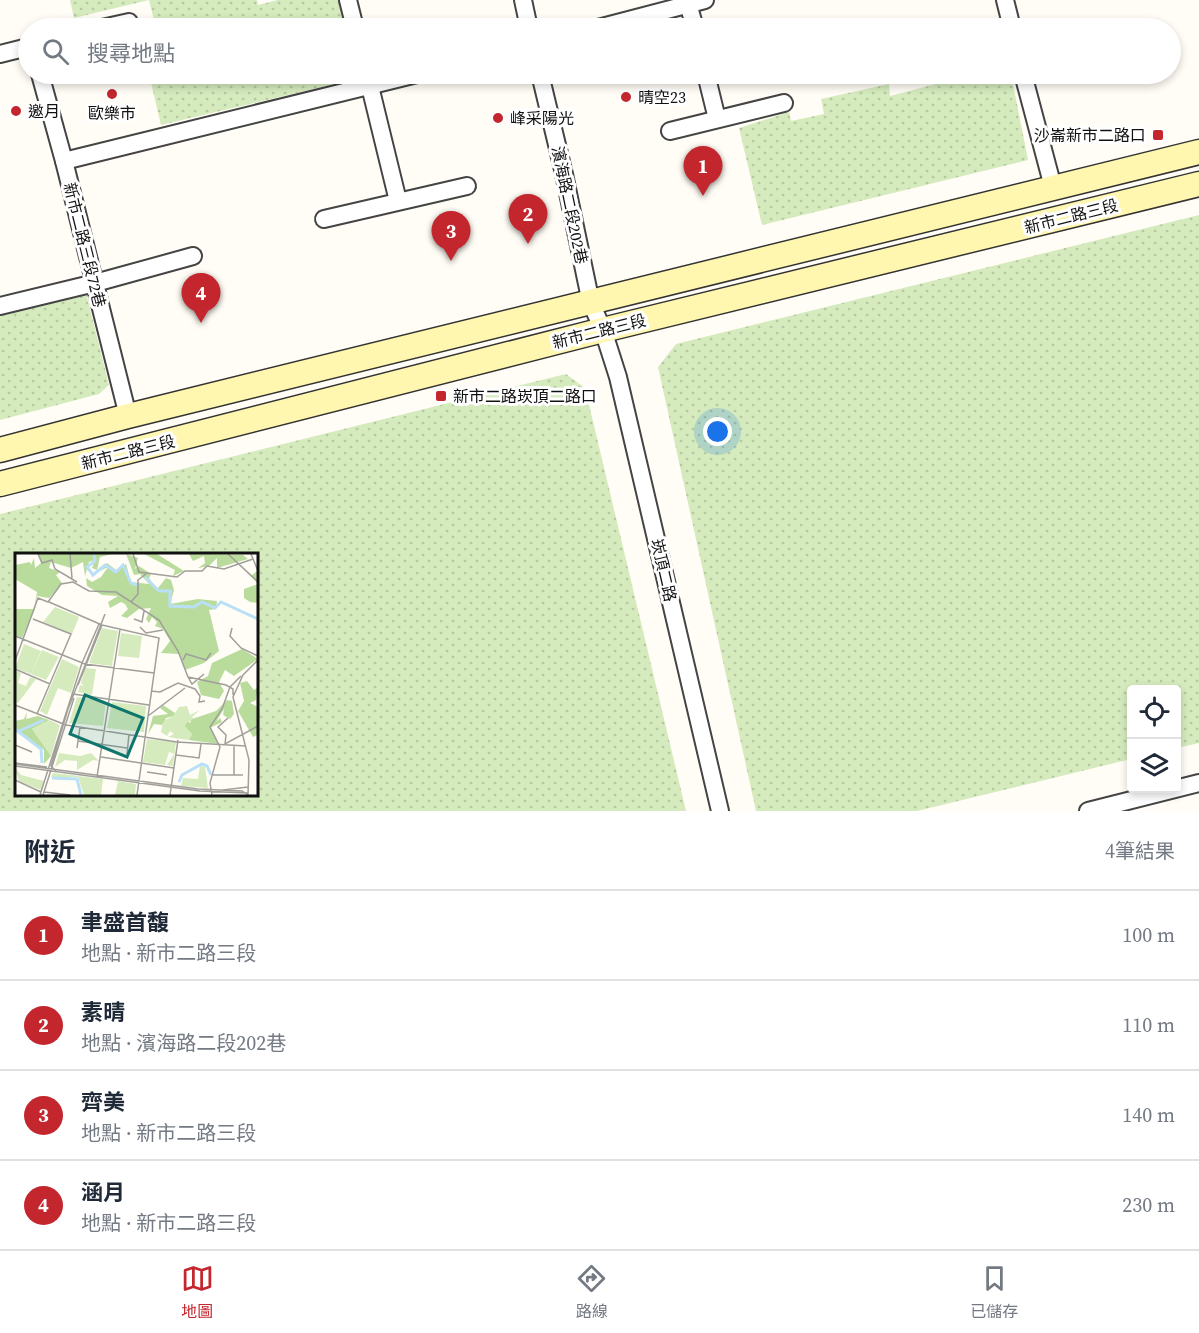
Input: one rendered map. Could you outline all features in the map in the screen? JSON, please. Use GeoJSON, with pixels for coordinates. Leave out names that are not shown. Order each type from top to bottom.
{"type":"FeatureCollection","features":[{"type":"Feature","properties":{"kind":"street"},"geometry":{"type":"LineString","coordinates":[[348,0],[352,18]]}},
{"type":"Feature","properties":{"kind":"street"},"geometry":{"type":"LineString","coordinates":[[522,0],[526,18]]}},
{"type":"Feature","properties":{"kind":"street"},"geometry":{"type":"LineString","coordinates":[[633,18],[688,2],[705,0]]}},
{"type":"Feature","properties":{"kind":"street"},"geometry":{"type":"LineString","coordinates":[[1005,0],[1010,18]]}},
{"type":"Feature","properties":{"kind":"street"},"geometry":{"type":"LineString","coordinates":[[688,2],[692,18]]}},
{"type":"Feature","properties":{"kind":"street"},"geometry":{"type":"LineString","coordinates":[[0,54],[18,49]]}},
{"type":"Feature","properties":{"kind":"street","name":"新市二路三段72巷"},"geometry":{"type":"LineString","coordinates":[[43,84],[128,417]]}},
{"type":"Feature","properties":{"kind":"street"},"geometry":{"type":"LineString","coordinates":[[64,161],[349,84]]}},
{"type":"Feature","properties":{"kind":"street"},"geometry":{"type":"LineString","coordinates":[[369,84],[398,201]]}},
{"type":"Feature","properties":{"kind":"street","name":"濱海路二段202巷"},"geometry":{"type":"LineString","coordinates":[[542,84],[591,303],[603,330]]}},
{"type":"Feature","properties":{"kind":"street"},"geometry":{"type":"LineString","coordinates":[[708,84],[717,119]]}},
{"type":"Feature","properties":{"kind":"street"},"geometry":{"type":"LineString","coordinates":[[1026,84],[1053,187]]}},
{"type":"Feature","properties":{"kind":"street"},"geometry":{"type":"LineString","coordinates":[[670,132],[784,102]]}},
{"type":"Feature","properties":{"kind":"street","name":"新市二路三段"},"geometry":{"type":"LineString","coordinates":[[0,450],[1199,152]]}},
{"type":"Feature","properties":{"kind":"street","name":"新市二路三段"},"geometry":{"type":"LineString","coordinates":[[0,484],[603,330],[1199,184]]}},
{"type":"Feature","properties":{"kind":"street"},"geometry":{"type":"LineString","coordinates":[[324,219],[467,186]]}},
{"type":"Feature","properties":{"kind":"street"},"geometry":{"type":"LineString","coordinates":[[0,306],[194,256]]}},
{"type":"Feature","properties":{"kind":"street","name":"崁頂二路"},"geometry":{"type":"LineString","coordinates":[[603,330],[618,377],[720,811]]}},
{"type":"Feature","properties":{"kind":"street"},"geometry":{"type":"LineString","coordinates":[[1089,811],[1199,783]]}},
{"type":"Feature","properties":{"kind":"green space"},"geometry":{"type":"Polygon","coordinates":[[[70,0],[149,0],[74,18],[70,0]]]}},
{"type":"Feature","properties":{"kind":"green space"},"geometry":{"type":"Polygon","coordinates":[[[149,0],[257,0],[258,5],[278,0],[342,0],[346,18],[154,18],[149,0]]]}},
{"type":"Feature","properties":{"kind":"green space"},"geometry":{"type":"Polygon","coordinates":[[[151,84],[335,84],[161,125],[151,84]]]}},
{"type":"Feature","properties":{"kind":"green space"},"geometry":{"type":"Polygon","coordinates":[[[889,84],[890,96],[936,84],[1013,84],[1028,160],[762,225],[739,128],[789,112],[791,121],[824,114],[821,99],[889,84]]]}},
{"type":"Feature","properties":{"kind":"green space"},"geometry":{"type":"Polygon","coordinates":[[[1199,215],[1199,743],[1181,747],[1181,685],[1127,685],[1127,760],[917,811],[756,811],[658,367],[676,344],[1199,215]]]}},
{"type":"Feature","properties":{"kind":"green space"},"geometry":{"type":"Polygon","coordinates":[[[86,293],[109,385],[99,394],[0,420],[0,316],[86,293]]]}},
{"type":"Feature","properties":{"kind":"green space"},"geometry":{"type":"Polygon","coordinates":[[[566,374],[585,388],[686,811],[0,811],[0,514],[566,374]]]}},
{"type":"Feature","properties":{"kind":"place","name":"歐樂市"},"geometry":{"type":"Point","coordinates":[112,94]}},
{"type":"Feature","properties":{"kind":"place","name":"晴空23"},"geometry":{"type":"Point","coordinates":[626,97]}},
{"type":"Feature","properties":{"kind":"place","name":"邀月"},"geometry":{"type":"Point","coordinates":[16,111]}},
{"type":"Feature","properties":{"kind":"place","name":"峰采陽光"},"geometry":{"type":"Point","coordinates":[498,118]}},
{"type":"Feature","properties":{"kind":"place","name":"沙崙新市二路口"},"geometry":{"type":"Point","coordinates":[1158,135]}},
{"type":"Feature","properties":{"kind":"place","name":"聿盛首馥"},"geometry":{"type":"Point","coordinates":[703,196]}},
{"type":"Feature","properties":{"kind":"place","name":"素晴"},"geometry":{"type":"Point","coordinates":[528,244]}},
{"type":"Feature","properties":{"kind":"place","name":"齊美"},"geometry":{"type":"Point","coordinates":[451,261]}},
{"type":"Feature","properties":{"kind":"place","name":"涵月"},"geometry":{"type":"Point","coordinates":[201,323]}},
{"type":"Feature","properties":{"kind":"place","name":"新市二路崁頂二路口"},"geometry":{"type":"Point","coordinates":[441,396]}}]}
